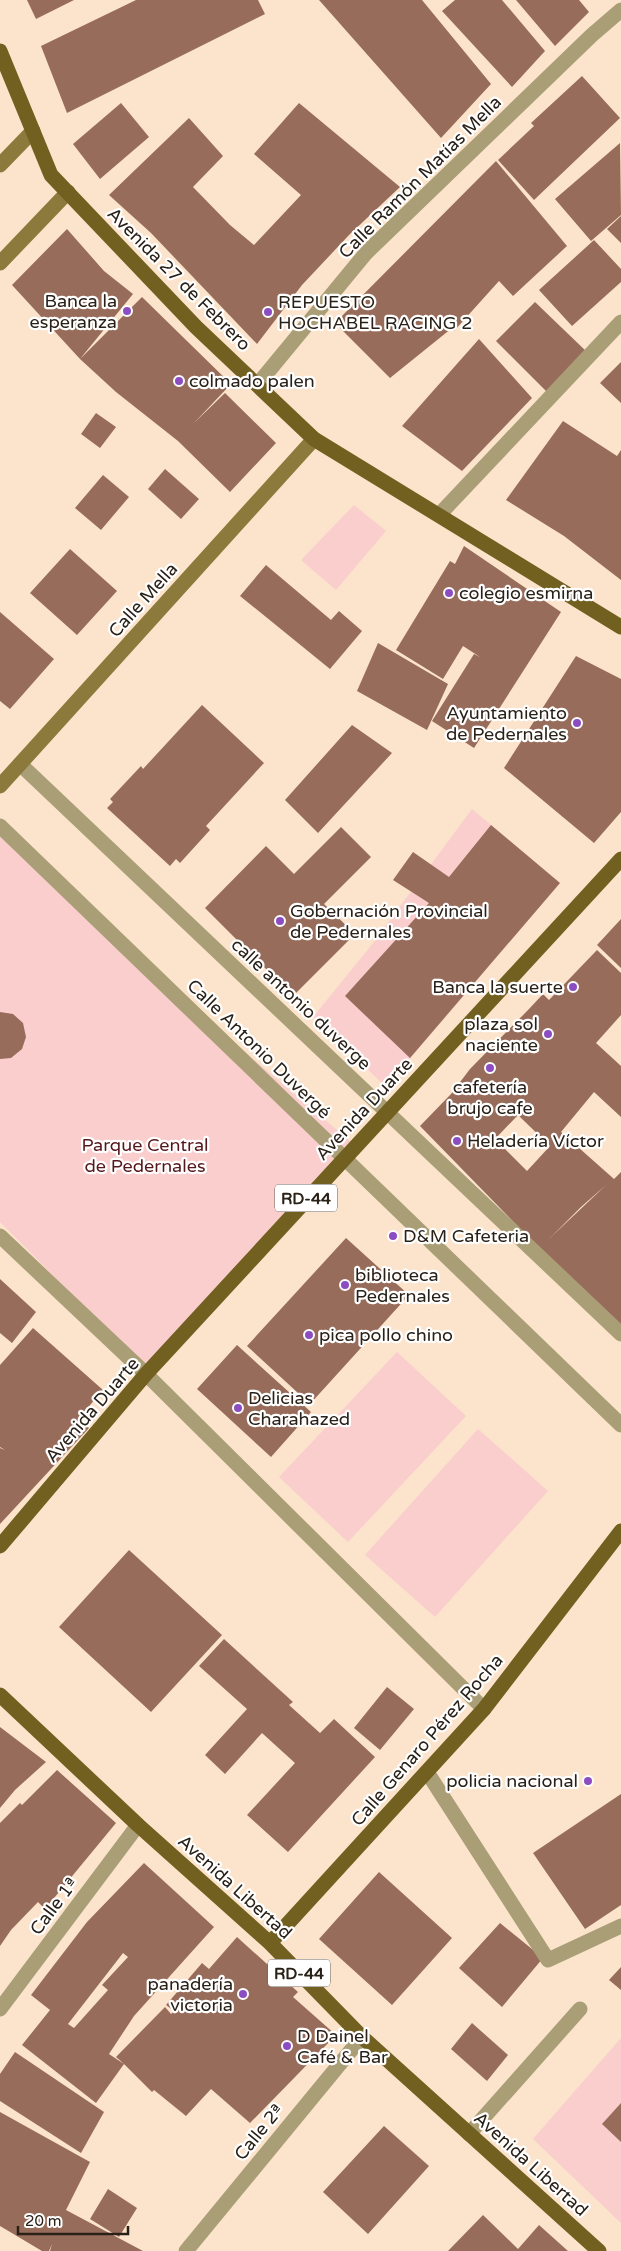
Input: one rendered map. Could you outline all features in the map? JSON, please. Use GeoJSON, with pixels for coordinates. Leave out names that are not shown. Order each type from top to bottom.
{"type":"FeatureCollection","features":[{"type":"Feature","properties":{"kind":"main road","name":"Avenida 27 de Febrero"},"geometry":{"type":"LineString","coordinates":[[0,51],[51,175],[196,327],[314,439],[621,628]]}},
{"type":"Feature","properties":{"kind":"main road","name":"Avenida Duarte"},"geometry":{"type":"LineString","coordinates":[[0,1546],[146,1374],[386,1111],[621,859]]}},
{"type":"Feature","properties":{"kind":"main road","name":"Calle Genaro Pérez Rocha"},"geometry":{"type":"LineString","coordinates":[[270,1943],[484,1709],[621,1531]]}},
{"type":"Feature","properties":{"kind":"main road","name":"Avenida Libertad"},"geometry":{"type":"LineString","coordinates":[[0,1695],[138,1825],[270,1943],[362,2037],[599,2251]]}},
{"type":"Feature","properties":{"kind":"street","name":"Calle Ramón Matías Mella"},"geometry":{"type":"LineString","coordinates":[[258,384],[366,253],[592,35],[621,10]]}},
{"type":"Feature","properties":{"kind":"street"},"geometry":{"type":"LineString","coordinates":[[0,165],[33,131]]}},
{"type":"Feature","properties":{"kind":"street"},"geometry":{"type":"LineString","coordinates":[[0,263],[68,192]]}},
{"type":"Feature","properties":{"kind":"street"},"geometry":{"type":"LineString","coordinates":[[439,516],[621,322]]}},
{"type":"Feature","properties":{"kind":"street","name":"Calle Mella"},"geometry":{"type":"LineString","coordinates":[[0,786],[314,439]]}},
{"type":"Feature","properties":{"kind":"street","name":"calle antonio duverge"},"geometry":{"type":"LineString","coordinates":[[20,764],[621,1334]]}},
{"type":"Feature","properties":{"kind":"street","name":"Calle Antonio Duvergé"},"geometry":{"type":"LineString","coordinates":[[0,826],[621,1424]]}},
{"type":"Feature","properties":{"kind":"street"},"geometry":{"type":"LineString","coordinates":[[0,1236],[146,1374],[484,1709]]}},
{"type":"Feature","properties":{"kind":"street"},"geometry":{"type":"LineString","coordinates":[[427,1772],[548,1960],[621,1926]]}},
{"type":"Feature","properties":{"kind":"street","name":"Calle 1ª"},"geometry":{"type":"LineString","coordinates":[[0,2009],[138,1825]]}},
{"type":"Feature","properties":{"kind":"street"},"geometry":{"type":"LineString","coordinates":[[469,2134],[580,2009]]}},
{"type":"Feature","properties":{"kind":"street","name":"Calle 2ª"},"geometry":{"type":"LineString","coordinates":[[186,2251],[362,2037]]}},
{"type":"Feature","properties":{"kind":"green space"},"geometry":{"type":"Polygon","coordinates":[[[354,505],[386,531],[336,590],[301,560],[354,505]]]}},
{"type":"Feature","properties":{"kind":"green space"},"geometry":{"type":"Polygon","coordinates":[[[472,809],[560,883],[386,1087],[313,1017],[370,947],[472,809]]]}},
{"type":"Feature","properties":{"kind":"green space","name":"Parque Central de Pedernales"},"geometry":{"type":"Polygon","coordinates":[[[0,833],[244,1051],[351,1142],[146,1369],[0,1222],[0,833]]]}},
{"type":"Feature","properties":{"kind":"green space"},"geometry":{"type":"Polygon","coordinates":[[[397,1352],[466,1416],[348,1542],[279,1477],[397,1352]]]}},
{"type":"Feature","properties":{"kind":"green space"},"geometry":{"type":"Polygon","coordinates":[[[478,1429],[548,1491],[435,1617],[365,1555],[478,1429]]]}},
{"type":"Feature","properties":{"kind":"green space"},"geometry":{"type":"Polygon","coordinates":[[[621,2038],[621,2223],[533,2139],[621,2038]]]}},
{"type":"Feature","properties":{"kind":"building"},"geometry":{"type":"Polygon","coordinates":[[[27,0],[74,0],[36,19],[27,0]]]}},
{"type":"Feature","properties":{"kind":"building"},"geometry":{"type":"Polygon","coordinates":[[[136,0],[258,0],[265,14],[67,113],[41,46],[136,0]]]}},
{"type":"Feature","properties":{"kind":"building"},"geometry":{"type":"Polygon","coordinates":[[[319,0],[422,0],[491,84],[441,138],[319,0]]]}},
{"type":"Feature","properties":{"kind":"building"},"geometry":{"type":"Polygon","coordinates":[[[455,0],[502,0],[545,51],[512,87],[442,11],[455,0]]]}},
{"type":"Feature","properties":{"kind":"building"},"geometry":{"type":"Polygon","coordinates":[[[516,0],[579,0],[589,12],[555,46],[516,0]]]}},
{"type":"Feature","properties":{"kind":"building"},"geometry":{"type":"Polygon","coordinates":[[[582,76],[620,118],[534,200],[498,160],[534,126],[531,123],[582,76]]]}},
{"type":"Feature","properties":{"kind":"building"},"geometry":{"type":"Polygon","coordinates":[[[121,103],[149,137],[100,179],[73,144],[121,103]]]}},
{"type":"Feature","properties":{"kind":"building"},"geometry":{"type":"Polygon","coordinates":[[[299,103],[400,187],[349,235],[302,285],[257,344],[151,233],[109,195],[189,118],[223,156],[193,187],[230,225],[254,245],[301,195],[254,154],[299,103]]]}},
{"type":"Feature","properties":{"kind":"building"},"geometry":{"type":"Polygon","coordinates":[[[620,143],[621,215],[591,241],[555,199],[620,143]]]}},
{"type":"Feature","properties":{"kind":"building"},"geometry":{"type":"Polygon","coordinates":[[[496,161],[567,246],[513,296],[499,281],[454,331],[452,328],[390,378],[335,323],[496,161]]]}},
{"type":"Feature","properties":{"kind":"building"},"geometry":{"type":"Polygon","coordinates":[[[621,216],[621,243],[607,229],[621,216]]]}},
{"type":"Feature","properties":{"kind":"building"},"geometry":{"type":"Polygon","coordinates":[[[67,229],[104,271],[133,294],[80,359],[12,285],[67,229]]]}},
{"type":"Feature","properties":{"kind":"building"},"geometry":{"type":"Polygon","coordinates":[[[594,240],[621,269],[621,282],[572,326],[539,290],[594,240]]]}},
{"type":"Feature","properties":{"kind":"building"},"geometry":{"type":"Polygon","coordinates":[[[142,297],[231,384],[194,423],[225,393],[276,443],[230,492],[178,441],[116,392],[80,359],[142,297]]]}},
{"type":"Feature","properties":{"kind":"building"},"geometry":{"type":"Polygon","coordinates":[[[535,302],[588,353],[548,393],[496,341],[535,302]]]}},
{"type":"Feature","properties":{"kind":"building"},"geometry":{"type":"Polygon","coordinates":[[[479,339],[532,398],[462,471],[402,426],[479,339]]]}},
{"type":"Feature","properties":{"kind":"building"},"geometry":{"type":"Polygon","coordinates":[[[621,362],[621,403],[600,383],[621,362]]]}},
{"type":"Feature","properties":{"kind":"building"},"geometry":{"type":"Polygon","coordinates":[[[96,413],[116,427],[100,448],[81,434],[96,413]]]}},
{"type":"Feature","properties":{"kind":"building"},"geometry":{"type":"Polygon","coordinates":[[[563,421],[617,456],[621,450],[621,580],[564,536],[506,500],[563,421]]]}},
{"type":"Feature","properties":{"kind":"building"},"geometry":{"type":"Polygon","coordinates":[[[165,469],[199,499],[181,519],[148,489],[165,469]]]}},
{"type":"Feature","properties":{"kind":"building"},"geometry":{"type":"Polygon","coordinates":[[[103,475],[129,497],[101,530],[75,508],[103,475]]]}},
{"type":"Feature","properties":{"kind":"building"},"geometry":{"type":"Polygon","coordinates":[[[464,546],[561,612],[474,748],[432,721],[474,654],[480,657],[463,646],[443,679],[396,650],[450,561],[455,564],[464,546]]]}},
{"type":"Feature","properties":{"kind":"building"},"geometry":{"type":"Polygon","coordinates":[[[70,549],[117,591],[77,635],[30,593],[70,549]]]}},
{"type":"Feature","properties":{"kind":"building"},"geometry":{"type":"Polygon","coordinates":[[[266,565],[331,620],[339,611],[362,631],[330,669],[240,596],[266,565]]]}},
{"type":"Feature","properties":{"kind":"building"},"geometry":{"type":"Polygon","coordinates":[[[0,612],[54,659],[10,709],[0,701],[0,612]]]}},
{"type":"Feature","properties":{"kind":"building"},"geometry":{"type":"Polygon","coordinates":[[[378,643],[448,684],[427,730],[357,691],[378,643]]]}},
{"type":"Feature","properties":{"kind":"building","name":"Ayuntamiento de Pedernales"},"geometry":{"type":"Polygon","coordinates":[[[576,656],[621,679],[621,812],[594,843],[504,768],[576,656]]]}},
{"type":"Feature","properties":{"kind":"building"},"geometry":{"type":"Polygon","coordinates":[[[202,705],[264,763],[206,826],[210,830],[180,863],[176,859],[170,866],[107,808],[113,802],[110,799],[141,766],[143,769],[202,705]]]}},
{"type":"Feature","properties":{"kind":"building"},"geometry":{"type":"Polygon","coordinates":[[[352,725],[392,753],[318,833],[285,800],[352,725]]]}},
{"type":"Feature","properties":{"kind":"building"},"geometry":{"type":"Polygon","coordinates":[[[491,825],[560,883],[410,1058],[345,996],[429,903],[393,880],[413,852],[449,877],[491,825]]]}},
{"type":"Feature","properties":{"kind":"building","name":"Gobernación Provincial de Pedernales"},"geometry":{"type":"Polygon","coordinates":[[[341,827],[371,857],[324,904],[355,934],[293,996],[205,908],[266,846],[294,874],[341,827]]]}},
{"type":"Feature","properties":{"kind":"building"},"geometry":{"type":"Polygon","coordinates":[[[621,919],[621,968],[597,945],[621,919]]]}},
{"type":"Feature","properties":{"kind":"building"},"geometry":{"type":"Polygon","coordinates":[[[597,950],[621,973],[621,1015],[596,1043],[621,1066],[621,1117],[594,1092],[561,1132],[614,1179],[621,1172],[621,1328],[539,1248],[420,1126],[451,1094],[470,1069],[543,994],[549,1000],[597,950]],[[518,1115],[495,1139],[527,1171],[550,1146],[518,1115]],[[606,1185],[581,1207],[550,1238],[606,1185]]]}},
{"type":"Feature","properties":{"kind":"building"},"geometry":{"type":"Polygon","coordinates":[[[0,1012],[13,1014],[23,1023],[26,1037],[22,1049],[11,1058],[0,1059],[0,1012]]]}},
{"type":"Feature","properties":{"kind":"building"},"geometry":{"type":"Polygon","coordinates":[[[346,1238],[409,1295],[310,1404],[247,1346],[346,1238]]]}},
{"type":"Feature","properties":{"kind":"building"},"geometry":{"type":"Polygon","coordinates":[[[0,1279],[36,1312],[12,1343],[0,1333],[0,1279]]]}},
{"type":"Feature","properties":{"kind":"building"},"geometry":{"type":"Polygon","coordinates":[[[33,1328],[103,1390],[78,1419],[89,1428],[0,1524],[0,1448],[5,1450],[0,1447],[0,1365],[33,1328]]]}},
{"type":"Feature","properties":{"kind":"building"},"geometry":{"type":"Polygon","coordinates":[[[237,1345],[311,1412],[271,1457],[197,1389],[237,1345]]]}},
{"type":"Feature","properties":{"kind":"building"},"geometry":{"type":"Polygon","coordinates":[[[129,1550],[222,1635],[151,1712],[59,1627],[129,1550]]]}},
{"type":"Feature","properties":{"kind":"building"},"geometry":{"type":"Polygon","coordinates":[[[224,1639],[293,1702],[289,1705],[320,1733],[334,1719],[375,1757],[288,1852],[247,1815],[295,1763],[262,1733],[225,1774],[205,1755],[247,1709],[199,1666],[224,1639]]]}},
{"type":"Feature","properties":{"kind":"building"},"geometry":{"type":"Polygon","coordinates":[[[387,1687],[414,1709],[380,1750],[354,1728],[387,1687]]]}},
{"type":"Feature","properties":{"kind":"building"},"geometry":{"type":"Polygon","coordinates":[[[0,1727],[46,1762],[15,1790],[0,1808],[0,1727]]]}},
{"type":"Feature","properties":{"kind":"building"},"geometry":{"type":"Polygon","coordinates":[[[57,1770],[116,1823],[45,1909],[38,1902],[11,1930],[0,1946],[0,1823],[20,1803],[22,1805],[57,1770]]]}},
{"type":"Feature","properties":{"kind":"building"},"geometry":{"type":"Polygon","coordinates":[[[621,1794],[621,1905],[585,1929],[533,1853],[621,1794]]]}},
{"type":"Feature","properties":{"kind":"building"},"geometry":{"type":"Polygon","coordinates":[[[144,1863],[214,1927],[134,2016],[109,2054],[124,2064],[96,2103],[22,2045],[50,2010],[31,1995],[87,1922],[144,1863]],[[123,1953],[68,2024],[74,2028],[108,1990],[102,1985],[128,1957],[123,1953]]]}},
{"type":"Feature","properties":{"kind":"building"},"geometry":{"type":"Polygon","coordinates":[[[379,1872],[452,1938],[392,2005],[319,1939],[379,1872]]]}},
{"type":"Feature","properties":{"kind":"building"},"geometry":{"type":"Polygon","coordinates":[[[500,1923],[543,1958],[502,2007],[459,1968],[500,1923]]]}},
{"type":"Feature","properties":{"kind":"building"},"geometry":{"type":"Polygon","coordinates":[[[237,1937],[298,1992],[293,1997],[336,2035],[250,2123],[211,2089],[186,2116],[154,2090],[152,2092],[116,2057],[165,2007],[171,2014],[174,2011],[166,2005],[202,1963],[209,1969],[237,1937]]]}},
{"type":"Feature","properties":{"kind":"building"},"geometry":{"type":"Polygon","coordinates":[[[621,1967],[621,1990],[609,1980],[621,1967]]]}},
{"type":"Feature","properties":{"kind":"building"},"geometry":{"type":"Polygon","coordinates":[[[472,2023],[508,2055],[487,2081],[451,2049],[472,2023]]]}},
{"type":"Feature","properties":{"kind":"building"},"geometry":{"type":"Polygon","coordinates":[[[15,2052],[104,2112],[81,2153],[0,2101],[0,2074],[15,2052]]]}},
{"type":"Feature","properties":{"kind":"building"},"geometry":{"type":"Polygon","coordinates":[[[621,2103],[621,2142],[602,2124],[621,2103]]]}},
{"type":"Feature","properties":{"kind":"building"},"geometry":{"type":"Polygon","coordinates":[[[0,2112],[90,2162],[66,2210],[143,2251],[50,2251],[52,2244],[49,2251],[42,2251],[0,2226],[0,2112]]]}},
{"type":"Feature","properties":{"kind":"building"},"geometry":{"type":"Polygon","coordinates":[[[384,2126],[429,2166],[368,2234],[323,2192],[384,2126]]]}},
{"type":"Feature","properties":{"kind":"building"},"geometry":{"type":"Polygon","coordinates":[[[108,2189],[137,2208],[119,2237],[90,2219],[108,2189]]]}},
{"type":"Feature","properties":{"kind":"building"},"geometry":{"type":"Polygon","coordinates":[[[483,2215],[518,2249],[539,2225],[568,2251],[448,2251],[483,2215]]]}},
{"type":"Feature","properties":{"kind":"place","name":"Banca la esperanza"},"geometry":{"type":"Point","coordinates":[127,311]}},
{"type":"Feature","properties":{"kind":"place","name":"REPUESTO HOCHABEL RACING 2"},"geometry":{"type":"Point","coordinates":[268,312]}},
{"type":"Feature","properties":{"kind":"place","name":"colmado palen"},"geometry":{"type":"Point","coordinates":[179,381]}},
{"type":"Feature","properties":{"kind":"place","name":"colegio esmirna"},"geometry":{"type":"Point","coordinates":[449,593]}},
{"type":"Feature","properties":{"kind":"place","name":"Ayuntamiento de Pedernales"},"geometry":{"type":"Point","coordinates":[577,723]}},
{"type":"Feature","properties":{"kind":"place","name":"Gobernación Provincial de Pedernales"},"geometry":{"type":"Point","coordinates":[280,921]}},
{"type":"Feature","properties":{"kind":"place","name":"Banca la suerte"},"geometry":{"type":"Point","coordinates":[573,987]}},
{"type":"Feature","properties":{"kind":"place","name":"plaza sol naciente"},"geometry":{"type":"Point","coordinates":[548,1034]}},
{"type":"Feature","properties":{"kind":"place","name":"cafetería brujo cafe"},"geometry":{"type":"Point","coordinates":[490,1068]}},
{"type":"Feature","properties":{"kind":"place","name":"Heladería Víctor"},"geometry":{"type":"Point","coordinates":[457,1141]}},
{"type":"Feature","properties":{"kind":"place","name":"D&M Cafeteria"},"geometry":{"type":"Point","coordinates":[393,1236]}},
{"type":"Feature","properties":{"kind":"place","name":"biblioteca Pedernales"},"geometry":{"type":"Point","coordinates":[345,1285]}},
{"type":"Feature","properties":{"kind":"place","name":"pica pollo chino"},"geometry":{"type":"Point","coordinates":[309,1335]}},
{"type":"Feature","properties":{"kind":"place","name":"Delicias Charahazed"},"geometry":{"type":"Point","coordinates":[238,1408]}},
{"type":"Feature","properties":{"kind":"place","name":"policia nacional"},"geometry":{"type":"Point","coordinates":[588,1781]}},
{"type":"Feature","properties":{"kind":"place","name":"panadería victoria"},"geometry":{"type":"Point","coordinates":[243,1994]}},
{"type":"Feature","properties":{"kind":"place","name":"D Dainel Café & Bar"},"geometry":{"type":"Point","coordinates":[287,2046]}}]}
